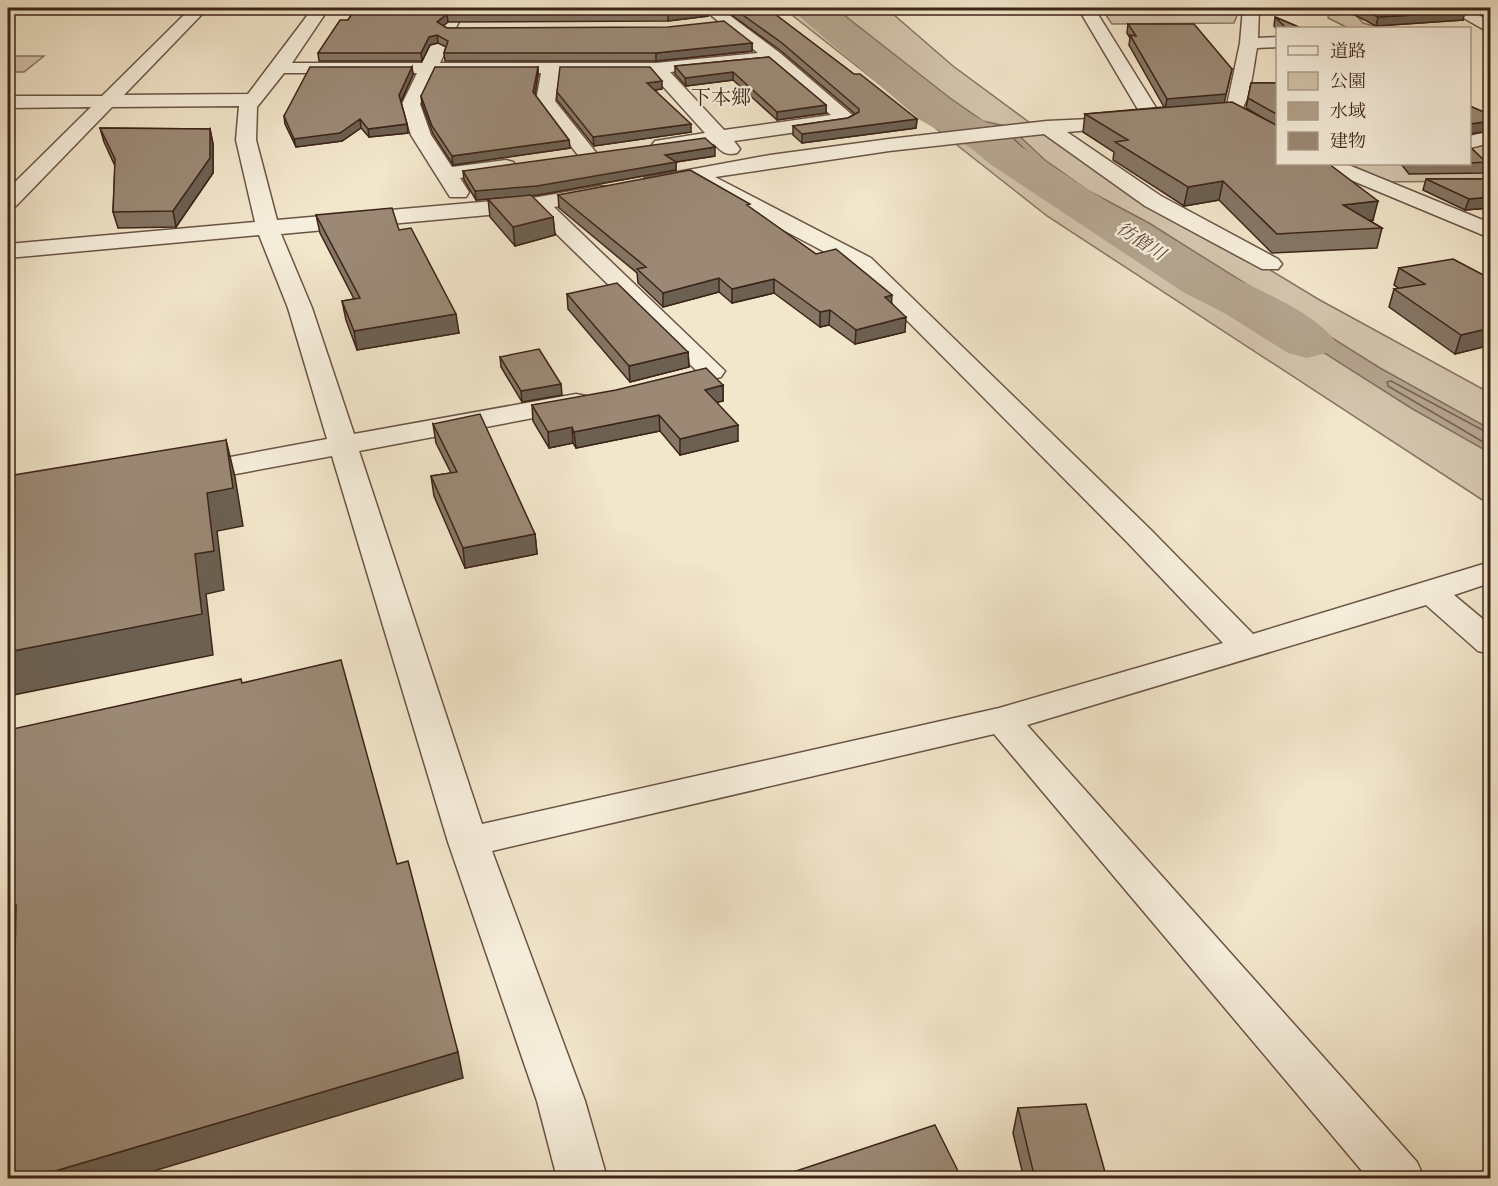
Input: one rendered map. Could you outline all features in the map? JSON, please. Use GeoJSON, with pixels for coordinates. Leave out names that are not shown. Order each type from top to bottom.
{"type":"FeatureCollection","features":[{"type":"Feature","properties":{"kind":"street"},"geometry":{"type":"LineString","coordinates":[[8,201],[200,8]]}},
{"type":"Feature","properties":{"kind":"street"},"geometry":{"type":"LineString","coordinates":[[321,8],[279,68],[248,106],[246,140],[268,230],[300,308],[468,842],[561,1101],[582,1179]]}},
{"type":"Feature","properties":{"kind":"street"},"geometry":{"type":"LineString","coordinates":[[458,8],[411,104],[421,135],[469,209]]}},
{"type":"Feature","properties":{"kind":"street"},"geometry":{"type":"LineString","coordinates":[[1086,8],[1153,119]]}},
{"type":"Feature","properties":{"kind":"street"},"geometry":{"type":"LineString","coordinates":[[1232,111],[1236,106],[1249,43],[1251,8]]}},
{"type":"Feature","properties":{"kind":"street"},"geometry":{"type":"LineString","coordinates":[[1454,8],[1491,28]]}},
{"type":"Feature","properties":{"kind":"street"},"geometry":{"type":"LineString","coordinates":[[647,147],[847,119],[774,57],[728,22],[707,16]]}},
{"type":"Feature","properties":{"kind":"street"},"geometry":{"type":"LineString","coordinates":[[448,29],[471,29]]}},
{"type":"Feature","properties":{"kind":"street"},"geometry":{"type":"LineString","coordinates":[[1471,37],[1491,36]]}},
{"type":"Feature","properties":{"kind":"street"},"geometry":{"type":"LineString","coordinates":[[1249,43],[1276,42]]}},
{"type":"Feature","properties":{"kind":"street"},"geometry":{"type":"LineString","coordinates":[[279,68],[656,69],[774,57]]}},
{"type":"Feature","properties":{"kind":"street"},"geometry":{"type":"LineString","coordinates":[[551,68],[545,101],[588,154]]}},
{"type":"Feature","properties":{"kind":"street"},"geometry":{"type":"LineString","coordinates":[[656,69],[746,166]]}},
{"type":"Feature","properties":{"kind":"street"},"geometry":{"type":"LineString","coordinates":[[8,102],[253,100]]}},
{"type":"Feature","properties":{"kind":"street"},"geometry":{"type":"LineString","coordinates":[[1211,114],[1232,111],[1250,122]]}},
{"type":"Feature","properties":{"kind":"street"},"geometry":{"type":"LineString","coordinates":[[8,251],[268,230],[538,204],[746,166],[1042,128],[1177,117]]}},
{"type":"Feature","properties":{"kind":"street"},"geometry":{"type":"LineString","coordinates":[[1042,128],[1153,201],[1270,264]]}},
{"type":"Feature","properties":{"kind":"street"},"geometry":{"type":"LineString","coordinates":[[1471,142],[1491,137]]}},
{"type":"Feature","properties":{"kind":"street"},"geometry":{"type":"LineString","coordinates":[[564,158],[611,151]]}},
{"type":"Feature","properties":{"kind":"street"},"geometry":{"type":"LineString","coordinates":[[446,174],[529,163]]}},
{"type":"Feature","properties":{"kind":"street"},"geometry":{"type":"LineString","coordinates":[[1332,165],[1491,231]]}},
{"type":"Feature","properties":{"kind":"street"},"geometry":{"type":"LineString","coordinates":[[694,174],[863,263],[1245,646]]}},
{"type":"Feature","properties":{"kind":"street"},"geometry":{"type":"LineString","coordinates":[[1377,182],[1422,181]]}},
{"type":"Feature","properties":{"kind":"street"},"geometry":{"type":"LineString","coordinates":[[538,204],[712,371],[681,379]]}},
{"type":"Feature","properties":{"kind":"street"},"geometry":{"type":"LineString","coordinates":[[157,479],[606,397]]}},
{"type":"Feature","properties":{"kind":"street"},"geometry":{"type":"LineString","coordinates":[[468,842],[735,783],[1002,720],[1491,572]]}},
{"type":"Feature","properties":{"kind":"street"},"geometry":{"type":"LineString","coordinates":[[1431,592],[1491,643]]}},
{"type":"Feature","properties":{"kind":"street"},"geometry":{"type":"LineString","coordinates":[[1002,720],[1399,1179]]}},
{"type":"Feature","properties":{"kind":"green space"},"geometry":{"type":"Polygon","coordinates":[[[783,8],[886,8],[953,66],[1037,128],[1318,299],[1490,393],[1490,505],[1047,216],[783,8]]]}},
{"type":"Feature","properties":{"kind":"green space"},"geometry":{"type":"Polygon","coordinates":[[[1101,8],[1240,8],[1234,23],[1112,24],[1101,8]]]}},
{"type":"Feature","properties":{"kind":"green space"},"geometry":{"type":"Polygon","coordinates":[[[1302,8],[1454,8],[1353,11],[1363,23],[1377,27],[1346,27],[1328,18],[1329,13],[1302,11],[1302,8]]]}},
{"type":"Feature","properties":{"kind":"green space"},"geometry":{"type":"Polygon","coordinates":[[[8,56],[44,56],[24,72],[8,72],[8,56]]]}},
{"type":"Feature","properties":{"kind":"green space"},"geometry":{"type":"Polygon","coordinates":[[[1490,137],[1490,181],[1377,182],[1338,165],[1471,165],[1471,142],[1490,137]]]}},
{"type":"Feature","properties":{"kind":"green space"},"geometry":{"type":"Polygon","coordinates":[[[8,1035],[14,1178],[8,1178],[8,1035]]]}},
{"type":"Feature","properties":{"kind":"water"},"geometry":{"type":"Polygon","coordinates":[[[812,8],[835,8],[950,98],[983,121],[1010,127],[1045,160],[1089,191],[1149,223],[1380,368],[1490,429],[1490,453],[1411,408],[1268,317],[1188,273],[980,136],[943,116],[869,59],[812,8]]]}},
{"type":"Feature","properties":{"kind":"building"},"geometry":{"type":"Polygon","coordinates":[[[356,8],[707,8],[668,13],[447,14],[437,22],[447,28],[668,27],[724,21],[752,43],[656,53],[444,53],[448,41],[437,35],[429,37],[421,53],[318,53],[340,20],[348,20],[356,8]]]}},
{"type":"Feature","properties":{"kind":"building"},"geometry":{"type":"Polygon","coordinates":[[[733,8],[767,8],[854,74],[860,74],[917,119],[802,134],[793,126],[848,118],[859,112],[859,109],[782,43],[733,8]]]}},
{"type":"Feature","properties":{"kind":"building"},"geometry":{"type":"Polygon","coordinates":[[[1359,8],[1459,8],[1465,12],[1378,17],[1359,8]]]}},
{"type":"Feature","properties":{"kind":"building"},"geometry":{"type":"Polygon","coordinates":[[[1275,17],[1299,27],[1285,27],[1275,17]]]}},
{"type":"Feature","properties":{"kind":"building"},"geometry":{"type":"Polygon","coordinates":[[[1128,24],[1194,24],[1232,69],[1226,94],[1167,99],[1130,35],[1136,36],[1128,24]]]}},
{"type":"Feature","properties":{"kind":"building"},"geometry":{"type":"Polygon","coordinates":[[[769,57],[826,105],[777,112],[733,72],[685,78],[675,66],[769,57]]]}},
{"type":"Feature","properties":{"kind":"building"},"geometry":{"type":"Polygon","coordinates":[[[310,67],[412,67],[399,95],[407,124],[368,129],[360,119],[340,133],[294,139],[284,116],[310,67]]]}},
{"type":"Feature","properties":{"kind":"building"},"geometry":{"type":"Polygon","coordinates":[[[435,67],[538,67],[533,92],[569,140],[452,156],[432,126],[421,96],[435,67]]]}},
{"type":"Feature","properties":{"kind":"building"},"geometry":{"type":"Polygon","coordinates":[[[560,67],[650,67],[662,81],[647,83],[691,124],[593,137],[557,92],[560,67]]]}},
{"type":"Feature","properties":{"kind":"building"},"geometry":{"type":"Polygon","coordinates":[[[1251,83],[1276,83],[1276,114],[1248,98],[1251,83]]]}},
{"type":"Feature","properties":{"kind":"building"},"geometry":{"type":"Polygon","coordinates":[[[1232,102],[1276,125],[1276,165],[1330,165],[1378,201],[1343,205],[1382,228],[1277,234],[1223,181],[1188,187],[1115,142],[1128,140],[1085,114],[1232,102]]]}},
{"type":"Feature","properties":{"kind":"building"},"geometry":{"type":"Polygon","coordinates":[[[1471,106],[1491,115],[1491,121],[1471,124],[1471,106]]]}},
{"type":"Feature","properties":{"kind":"building"},"geometry":{"type":"Polygon","coordinates":[[[100,128],[210,129],[210,158],[173,211],[113,212],[115,159],[100,128]]]}},
{"type":"Feature","properties":{"kind":"building"},"geometry":{"type":"Polygon","coordinates":[[[705,138],[715,147],[665,155],[676,162],[537,186],[475,191],[463,171],[705,138]]]}},
{"type":"Feature","properties":{"kind":"building"},"geometry":{"type":"Polygon","coordinates":[[[1471,148],[1486,162],[1471,163],[1471,148]]]}},
{"type":"Feature","properties":{"kind":"building"},"geometry":{"type":"Polygon","coordinates":[[[690,170],[750,204],[747,205],[816,254],[836,249],[892,295],[885,297],[906,317],[856,330],[830,310],[820,312],[774,279],[732,289],[719,278],[663,293],[637,269],[646,267],[558,195],[690,170]]]}},
{"type":"Feature","properties":{"kind":"building"},"geometry":{"type":"Polygon","coordinates":[[[1426,179],[1491,179],[1491,197],[1469,199],[1426,179]]]}},
{"type":"Feature","properties":{"kind":"building"},"geometry":{"type":"Polygon","coordinates":[[[531,195],[553,217],[513,227],[488,199],[531,195]]]}},
{"type":"Feature","properties":{"kind":"building"},"geometry":{"type":"Polygon","coordinates":[[[392,208],[399,230],[411,228],[456,314],[354,331],[342,301],[360,298],[316,215],[392,208]]]}},
{"type":"Feature","properties":{"kind":"building"},"geometry":{"type":"Polygon","coordinates":[[[1453,259],[1491,279],[1491,328],[1461,335],[1394,289],[1425,284],[1399,268],[1453,259]]]}},
{"type":"Feature","properties":{"kind":"building"},"geometry":{"type":"Polygon","coordinates":[[[617,283],[688,352],[629,366],[567,294],[617,283]]]}},
{"type":"Feature","properties":{"kind":"building"},"geometry":{"type":"Polygon","coordinates":[[[539,349],[561,384],[521,391],[500,357],[539,349]]]}},
{"type":"Feature","properties":{"kind":"building"},"geometry":{"type":"Polygon","coordinates":[[[706,368],[723,385],[705,390],[738,425],[680,439],[659,415],[574,432],[572,427],[548,432],[532,405],[616,390],[706,368]]]}},
{"type":"Feature","properties":{"kind":"building"},"geometry":{"type":"Polygon","coordinates":[[[480,414],[535,534],[463,548],[431,476],[457,472],[433,424],[480,414]]]}},
{"type":"Feature","properties":{"kind":"building"},"geometry":{"type":"Polygon","coordinates":[[[226,440],[233,488],[207,493],[214,551],[195,554],[202,614],[8,652],[8,476],[226,440]]]}},
{"type":"Feature","properties":{"kind":"building"},"geometry":{"type":"Polygon","coordinates":[[[341,660],[397,864],[408,861],[458,1052],[28,1179],[11,1179],[16,905],[8,907],[8,730],[241,679],[242,683],[341,660]]]}},
{"type":"Feature","properties":{"kind":"building"},"geometry":{"type":"Polygon","coordinates":[[[1086,1104],[1107,1179],[1035,1179],[1018,1108],[1086,1104]]]}},
{"type":"Feature","properties":{"kind":"building"},"geometry":{"type":"Polygon","coordinates":[[[935,1125],[962,1179],[772,1179],[935,1125]]]}},
{"type":"Feature","properties":{"kind":"waterway","name":"彷僧川"},"geometry":{"type":"LineString","coordinates":[[810,8],[934,111],[986,139],[1005,155],[1201,281],[1245,303],[1307,341]]}},
{"type":"Feature","properties":{"kind":"district","name":"下本郷"},"geometry":{"type":"Point","coordinates":[721,97]}}]}
